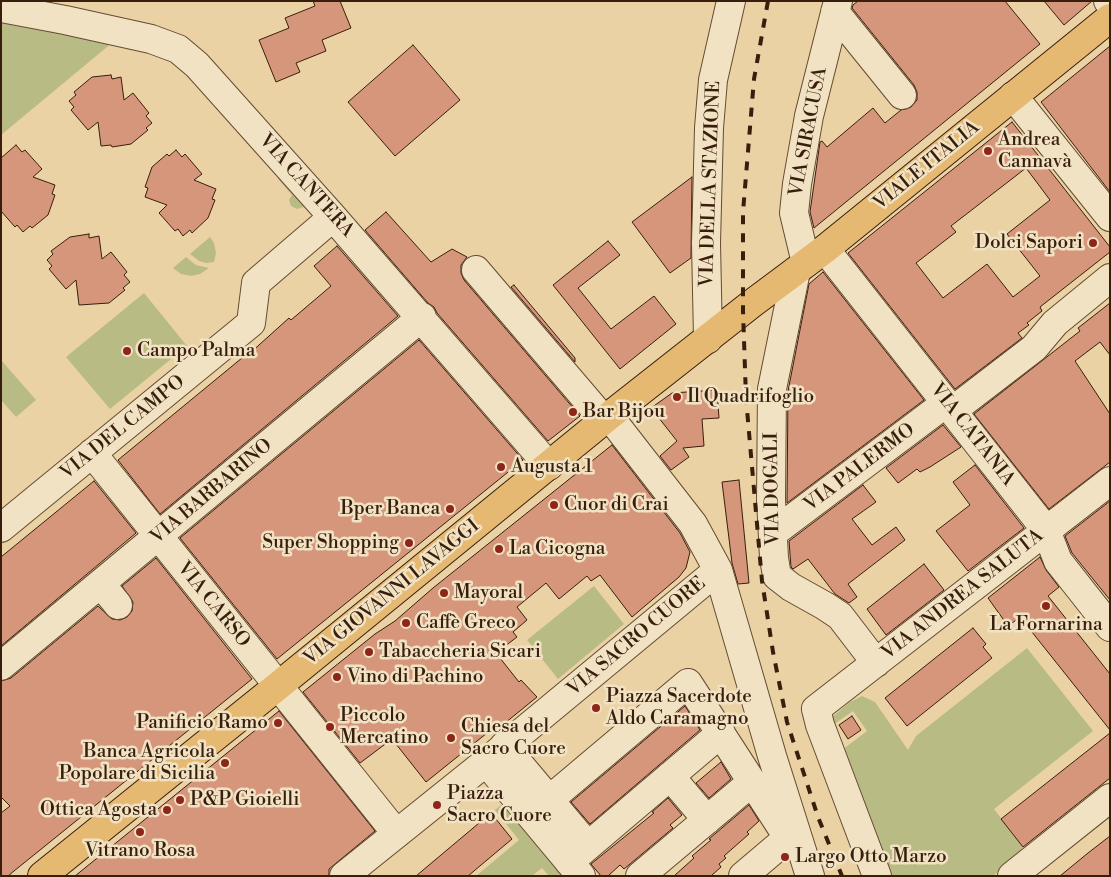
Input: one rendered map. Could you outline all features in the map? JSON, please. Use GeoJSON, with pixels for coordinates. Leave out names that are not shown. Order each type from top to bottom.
{"type":"FeatureCollection","features":[{"type":"Feature","properties":{"kind":"main road","name":"VIALE ITALIA"},"geometry":{"type":"LineString","coordinates":[[743,311],[809,261],[1110,18]]}},
{"type":"Feature","properties":{"kind":"main road","name":"VIA GIOVANNI LAVAGGI"},"geometry":{"type":"LineString","coordinates":[[42,876],[607,418],[743,311]]}},
{"type":"Feature","properties":{"kind":"street","name":"VIA DELLA STAZIONE"},"geometry":{"type":"LineString","coordinates":[[708,338],[706,243],[709,128],[713,80],[731,1]]}},
{"type":"Feature","properties":{"kind":"street"},"geometry":{"type":"LineString","coordinates":[[837,7],[902,95]]}},
{"type":"Feature","properties":{"kind":"street","name":"VIA SIRACUSA"},"geometry":{"type":"LineString","coordinates":[[809,261],[794,213],[796,184],[809,116],[837,7]]}},
{"type":"Feature","properties":{"kind":"street","name":"VIA CANTERA"},"geometry":{"type":"LineString","coordinates":[[1,8],[151,39],[178,49],[197,65],[422,317],[549,466]]}},
{"type":"Feature","properties":{"kind":"street"},"geometry":{"type":"LineString","coordinates":[[1013,96],[1110,217]]}},
{"type":"Feature","properties":{"kind":"street","name":"VIA DEL CAMPO"},"geometry":{"type":"LineString","coordinates":[[1,528],[251,323],[256,283],[333,217]]}},
{"type":"Feature","properties":{"kind":"street","name":"VIA CATANIA"},"geometry":{"type":"LineString","coordinates":[[809,261],[949,407],[1046,530],[1058,561],[1110,627]]}},
{"type":"Feature","properties":{"kind":"street","name":"VIA DOGALI"},"geometry":{"type":"LineString","coordinates":[[809,261],[772,389],[771,500],[774,558],[777,576],[791,587],[840,616],[876,663]]}},
{"type":"Feature","properties":{"kind":"street"},"geometry":{"type":"LineString","coordinates":[[476,270],[607,418],[694,524],[718,570],[792,835],[810,876]]}},
{"type":"Feature","properties":{"kind":"street","name":"VIA PALERMO"},"geometry":{"type":"LineString","coordinates":[[773,533],[1034,348],[1055,323],[1110,278]]}},
{"type":"Feature","properties":{"kind":"street","name":"VIA BARBARINO"},"geometry":{"type":"LineString","coordinates":[[1,666],[109,595],[159,537],[422,317]]}},
{"type":"Feature","properties":{"kind":"street","name":"VIA CARSO"},"geometry":{"type":"LineString","coordinates":[[92,453],[396,833]]}},
{"type":"Feature","properties":{"kind":"street","name":"VIA ANDREA SALUTA"},"geometry":{"type":"LineString","coordinates":[[877,876],[816,710],[1110,481]]}},
{"type":"Feature","properties":{"kind":"street","name":"VIA SACRO CUORE"},"geometry":{"type":"LineString","coordinates":[[396,833],[718,570]]}},
{"type":"Feature","properties":{"kind":"street"},"geometry":{"type":"LineString","coordinates":[[549,800],[688,683],[752,782],[792,835]]}},
{"type":"Feature","properties":{"kind":"street"},"geometry":{"type":"LineString","coordinates":[[579,861],[670,776],[721,734]]}},
{"type":"Feature","properties":{"kind":"street"},"geometry":{"type":"LineString","coordinates":[[495,754],[549,800],[579,861]]}},
{"type":"Feature","properties":{"kind":"street"},"geometry":{"type":"LineString","coordinates":[[495,754],[579,861]]}},
{"type":"Feature","properties":{"kind":"street"},"geometry":{"type":"LineString","coordinates":[[670,776],[707,820]]}},
{"type":"Feature","properties":{"kind":"street"},"geometry":{"type":"LineString","coordinates":[[640,876],[752,782]]}},
{"type":"Feature","properties":{"kind":"street"},"geometry":{"type":"LineString","coordinates":[[1012,876],[1110,798]]}},
{"type":"Feature","properties":{"kind":"street"},"geometry":{"type":"LineString","coordinates":[[351,874],[396,833]]}},
{"type":"Feature","properties":{"kind":"street"},"geometry":{"type":"LineString","coordinates":[[743,876],[792,835]]}},
{"type":"Feature","properties":{"kind":"green space"},"geometry":{"type":"Polygon","coordinates":[[[1,19],[113,42],[1,135],[1,19]]]}},
{"type":"Feature","properties":{"kind":"green space"},"geometry":{"type":"Polygon","coordinates":[[[283,175],[306,203],[304,207],[297,209],[291,206],[289,200],[292,195],[278,179],[283,175]]]}},
{"type":"Feature","properties":{"kind":"green space"},"geometry":{"type":"Polygon","coordinates":[[[210,237],[214,243],[216,253],[214,262],[206,263],[199,261],[190,254],[210,237]]]}},
{"type":"Feature","properties":{"kind":"green space"},"geometry":{"type":"Polygon","coordinates":[[[186,257],[196,265],[209,268],[200,274],[191,276],[181,274],[173,268],[186,257]]]}},
{"type":"Feature","properties":{"kind":"green space","name":"Campo Palma"},"geometry":{"type":"Polygon","coordinates":[[[144,293],[187,346],[110,409],[66,357],[144,293]]]}},
{"type":"Feature","properties":{"kind":"green space"},"geometry":{"type":"Polygon","coordinates":[[[1,360],[36,400],[16,417],[1,400],[1,360]]]}},
{"type":"Feature","properties":{"kind":"green space"},"geometry":{"type":"Polygon","coordinates":[[[594,586],[624,624],[558,679],[527,640],[594,586]]]}},
{"type":"Feature","properties":{"kind":"green space"},"geometry":{"type":"Polygon","coordinates":[[[1027,648],[1093,731],[994,809],[1023,847],[1016,857],[993,876],[889,876],[842,750],[867,731],[853,711],[833,725],[831,718],[850,702],[862,696],[875,702],[908,750],[916,736],[1027,648]]]}},
{"type":"Feature","properties":{"kind":"green space"},"geometry":{"type":"Polygon","coordinates":[[[506,801],[568,876],[549,876],[542,868],[532,876],[476,876],[519,840],[495,810],[506,801]]]}},
{"type":"Feature","properties":{"kind":"building"},"geometry":{"type":"Polygon","coordinates":[[[313,1],[340,1],[351,28],[322,40],[326,51],[296,63],[300,72],[276,82],[259,40],[289,28],[285,18],[315,6],[313,1]]]}},
{"type":"Feature","properties":{"kind":"building"},"geometry":{"type":"Polygon","coordinates":[[[858,1],[1005,1],[1040,44],[814,228],[810,212],[820,142],[822,141],[827,147],[873,108],[885,123],[901,110],[911,107],[917,100],[917,92],[914,85],[852,8],[858,1]]]}},
{"type":"Feature","properties":{"kind":"building"},"geometry":{"type":"Polygon","coordinates":[[[1044,1],[1092,1],[1064,25],[1044,1]]]}},
{"type":"Feature","properties":{"kind":"building"},"geometry":{"type":"Polygon","coordinates":[[[413,45],[460,100],[395,156],[348,102],[413,45]]]}},
{"type":"Feature","properties":{"kind":"building"},"geometry":{"type":"Polygon","coordinates":[[[1110,46],[1110,192],[1041,102],[1110,46]]]}},
{"type":"Feature","properties":{"kind":"building"},"geometry":{"type":"Polygon","coordinates":[[[111,75],[112,79],[121,77],[124,100],[133,93],[149,113],[146,116],[152,123],[146,128],[148,130],[131,144],[112,147],[111,145],[101,146],[98,122],[88,130],[71,110],[74,107],[69,101],[76,95],[74,92],[92,77],[111,75]]]}},
{"type":"Feature","properties":{"kind":"building"},"geometry":{"type":"Polygon","coordinates":[[[1012,122],[1110,247],[1110,252],[1040,307],[1042,311],[1027,323],[1029,325],[1018,333],[1022,338],[955,389],[848,253],[1012,122]],[[1026,168],[951,226],[956,232],[916,263],[943,298],[987,264],[1013,297],[1040,276],[1007,234],[1050,200],[1026,168]]]}},
{"type":"Feature","properties":{"kind":"building"},"geometry":{"type":"Polygon","coordinates":[[[16,145],[22,152],[25,150],[42,169],[33,177],[55,185],[52,194],[55,195],[48,215],[32,228],[30,226],[23,232],[17,225],[15,227],[1,211],[1,158],[16,145]]]}},
{"type":"Feature","properties":{"kind":"building"},"geometry":{"type":"Polygon","coordinates":[[[176,150],[182,157],[185,154],[202,174],[194,180],[216,189],[212,199],[215,200],[208,218],[192,233],[190,230],[183,236],[178,229],[175,231],[159,213],[167,205],[145,197],[148,188],[145,187],[152,167],[167,154],[169,156],[176,150]]]}},
{"type":"Feature","properties":{"kind":"building"},"geometry":{"type":"Polygon","coordinates":[[[692,177],[691,258],[670,273],[632,222],[692,177]]]}},
{"type":"Feature","properties":{"kind":"building"},"geometry":{"type":"Polygon","coordinates":[[[386,212],[431,262],[452,249],[467,257],[461,265],[461,273],[464,280],[580,416],[548,441],[437,313],[434,307],[428,303],[365,230],[386,212]]]}},
{"type":"Feature","properties":{"kind":"building"},"geometry":{"type":"Polygon","coordinates":[[[89,234],[89,238],[99,236],[102,259],[111,252],[127,272],[124,275],[130,282],[123,288],[125,290],[109,303],[79,305],[76,280],[66,289],[49,269],[52,266],[47,260],[53,254],[51,251],[70,237],[89,234]]]}},
{"type":"Feature","properties":{"kind":"building"},"geometry":{"type":"Polygon","coordinates":[[[608,241],[620,255],[578,288],[611,329],[654,296],[676,324],[620,369],[553,285],[608,241]]]}},
{"type":"Feature","properties":{"kind":"building"},"geometry":{"type":"Polygon","coordinates":[[[337,246],[398,316],[160,514],[118,460],[249,354],[289,318],[291,320],[331,286],[314,266],[337,246]]]}},
{"type":"Feature","properties":{"kind":"building"},"geometry":{"type":"Polygon","coordinates":[[[823,272],[924,400],[787,503],[788,391],[809,284],[823,272]]]}},
{"type":"Feature","properties":{"kind":"building"},"geometry":{"type":"Polygon","coordinates":[[[514,285],[575,358],[575,362],[511,287],[514,285]]]}},
{"type":"Feature","properties":{"kind":"building"},"geometry":{"type":"Polygon","coordinates":[[[1110,303],[1110,355],[1100,342],[1075,361],[1110,414],[1110,462],[1049,509],[974,414],[1080,331],[1078,328],[1110,303]]]}},
{"type":"Feature","properties":{"kind":"building"},"geometry":{"type":"Polygon","coordinates":[[[419,340],[523,460],[277,659],[180,538],[419,340]]]}},
{"type":"Feature","properties":{"kind":"building"},"geometry":{"type":"Polygon","coordinates":[[[717,390],[719,418],[702,419],[704,446],[683,448],[689,457],[671,470],[660,456],[677,441],[651,408],[672,393],[717,390]]]}},
{"type":"Feature","properties":{"kind":"building"},"geometry":{"type":"Polygon","coordinates":[[[943,425],[961,447],[920,472],[917,469],[898,483],[886,468],[943,425]]]}},
{"type":"Feature","properties":{"kind":"building"},"geometry":{"type":"Polygon","coordinates":[[[612,445],[680,533],[690,552],[686,568],[679,577],[632,617],[600,575],[591,581],[587,576],[559,599],[546,583],[517,607],[527,620],[513,632],[517,637],[496,653],[519,682],[521,680],[537,697],[494,732],[492,729],[426,782],[392,739],[360,763],[303,692],[375,634],[395,621],[433,588],[612,445]]]}},
{"type":"Feature","properties":{"kind":"building"},"geometry":{"type":"Polygon","coordinates":[[[975,465],[1024,528],[968,571],[936,531],[970,505],[953,482],[975,465]]]}},
{"type":"Feature","properties":{"kind":"building"},"geometry":{"type":"Polygon","coordinates":[[[739,480],[749,583],[738,584],[732,563],[722,482],[739,480]]]}},
{"type":"Feature","properties":{"kind":"building"},"geometry":{"type":"Polygon","coordinates":[[[94,481],[136,533],[1,646],[1,557],[94,481]]]}},
{"type":"Feature","properties":{"kind":"building"},"geometry":{"type":"Polygon","coordinates":[[[863,485],[876,502],[852,519],[872,545],[896,527],[905,540],[848,584],[857,597],[849,603],[835,594],[808,559],[793,569],[791,567],[789,541],[863,485]]]}},
{"type":"Feature","properties":{"kind":"building"},"geometry":{"type":"Polygon","coordinates":[[[1110,501],[1110,600],[1072,553],[1065,536],[1110,501]]]}},
{"type":"Feature","properties":{"kind":"building"},"geometry":{"type":"Polygon","coordinates":[[[1040,557],[1046,570],[1059,587],[1048,596],[1110,674],[1110,730],[1020,617],[1008,626],[988,598],[1040,557]]]}},
{"type":"Feature","properties":{"kind":"building"},"geometry":{"type":"Polygon","coordinates":[[[156,558],[252,679],[8,876],[1,876],[1,813],[10,806],[1,797],[1,681],[11,678],[98,606],[112,619],[120,620],[127,617],[132,611],[133,602],[122,586],[156,558]]]}},
{"type":"Feature","properties":{"kind":"building"},"geometry":{"type":"Polygon","coordinates":[[[924,564],[944,590],[886,635],[867,609],[924,564]]]}},
{"type":"Feature","properties":{"kind":"building"},"geometry":{"type":"Polygon","coordinates":[[[973,628],[986,644],[983,647],[992,658],[907,726],[885,698],[973,628]]]}},
{"type":"Feature","properties":{"kind":"building"},"geometry":{"type":"Polygon","coordinates":[[[685,706],[700,730],[590,824],[571,802],[685,706]]]}},
{"type":"Feature","properties":{"kind":"building"},"geometry":{"type":"Polygon","coordinates":[[[279,711],[375,831],[329,869],[329,876],[75,876],[279,711]]]}},
{"type":"Feature","properties":{"kind":"building"},"geometry":{"type":"Polygon","coordinates":[[[852,716],[861,730],[848,739],[839,725],[852,716]]]}},
{"type":"Feature","properties":{"kind":"building"},"geometry":{"type":"Polygon","coordinates":[[[1110,733],[1110,778],[1023,847],[1001,819],[1110,733]]]}},
{"type":"Feature","properties":{"kind":"building"},"geometry":{"type":"Polygon","coordinates":[[[721,762],[731,779],[709,798],[696,783],[721,762]]]}},
{"type":"Feature","properties":{"kind":"building"},"geometry":{"type":"Polygon","coordinates":[[[668,798],[682,815],[670,825],[673,828],[624,869],[620,865],[608,876],[601,876],[591,864],[654,813],[652,812],[668,798]]]}},
{"type":"Feature","properties":{"kind":"building"},"geometry":{"type":"Polygon","coordinates":[[[749,805],[759,821],[747,832],[749,834],[724,856],[726,858],[719,864],[721,867],[711,876],[674,876],[694,858],[692,856],[711,840],[709,839],[749,805]]]}},
{"type":"Feature","properties":{"kind":"building"},"geometry":{"type":"Polygon","coordinates":[[[491,813],[512,839],[468,876],[416,876],[491,813]]]}},
{"type":"Feature","properties":{"kind":"building"},"geometry":{"type":"Polygon","coordinates":[[[1110,836],[1110,876],[1060,876],[1088,853],[1110,836]]]}},
{"type":"Feature","properties":{"kind":"railway"},"geometry":{"type":"LineString","coordinates":[[768,1],[754,79],[743,212],[743,311],[746,398],[762,581],[773,652],[787,722],[818,817],[842,876]]}},
{"type":"Feature","properties":{"kind":"place","name":"Andrea Cannavà"},"geometry":{"type":"Point","coordinates":[988,151]}},
{"type":"Feature","properties":{"kind":"place","name":"Dolci Sapori"},"geometry":{"type":"Point","coordinates":[1093,243]}},
{"type":"Feature","properties":{"kind":"place","name":"Campo Palma"},"geometry":{"type":"Point","coordinates":[127,351]}},
{"type":"Feature","properties":{"kind":"place","name":"Il Quadrifoglio"},"geometry":{"type":"Point","coordinates":[677,397]}},
{"type":"Feature","properties":{"kind":"place","name":"Bar Bijou"},"geometry":{"type":"Point","coordinates":[573,412]}},
{"type":"Feature","properties":{"kind":"place","name":"Augusta 1"},"geometry":{"type":"Point","coordinates":[501,467]}},
{"type":"Feature","properties":{"kind":"place","name":"Cuor di Crai"},"geometry":{"type":"Point","coordinates":[554,505]}},
{"type":"Feature","properties":{"kind":"place","name":"Bper Banca"},"geometry":{"type":"Point","coordinates":[450,509]}},
{"type":"Feature","properties":{"kind":"place","name":"Super Shopping"},"geometry":{"type":"Point","coordinates":[409,543]}},
{"type":"Feature","properties":{"kind":"place","name":"La Cicogna"},"geometry":{"type":"Point","coordinates":[499,549]}},
{"type":"Feature","properties":{"kind":"place","name":"Mayoral"},"geometry":{"type":"Point","coordinates":[444,593]}},
{"type":"Feature","properties":{"kind":"place","name":"La Fornarina"},"geometry":{"type":"Point","coordinates":[1046,606]}},
{"type":"Feature","properties":{"kind":"place","name":"Caffè Greco"},"geometry":{"type":"Point","coordinates":[406,623]}},
{"type":"Feature","properties":{"kind":"place","name":"Tabaccheria Sicari"},"geometry":{"type":"Point","coordinates":[369,652]}},
{"type":"Feature","properties":{"kind":"place","name":"Vino di Pachino"},"geometry":{"type":"Point","coordinates":[337,677]}},
{"type":"Feature","properties":{"kind":"place","name":"Piazza Sacerdote Aldo Caramagno"},"geometry":{"type":"Point","coordinates":[596,708]}},
{"type":"Feature","properties":{"kind":"place","name":"Panificio Ramo"},"geometry":{"type":"Point","coordinates":[278,723]}},
{"type":"Feature","properties":{"kind":"place","name":"Piccolo Mercatino"},"geometry":{"type":"Point","coordinates":[330,727]}},
{"type":"Feature","properties":{"kind":"place","name":"Chiesa del Sacro Cuore"},"geometry":{"type":"Point","coordinates":[451,738]}},
{"type":"Feature","properties":{"kind":"place","name":"Banca Agricola Popolare di Sicilia"},"geometry":{"type":"Point","coordinates":[225,763]}},
{"type":"Feature","properties":{"kind":"place","name":"P&P Gioielli"},"geometry":{"type":"Point","coordinates":[180,800]}},
{"type":"Feature","properties":{"kind":"place","name":"Piazza Sacro Cuore"},"geometry":{"type":"Point","coordinates":[437,805]}},
{"type":"Feature","properties":{"kind":"place","name":"Ottica Agosta"},"geometry":{"type":"Point","coordinates":[167,810]}},
{"type":"Feature","properties":{"kind":"place","name":"Vitrano Rosa"},"geometry":{"type":"Point","coordinates":[140,832]}},
{"type":"Feature","properties":{"kind":"place","name":"Largo Otto Marzo"},"geometry":{"type":"Point","coordinates":[785,857]}}]}
